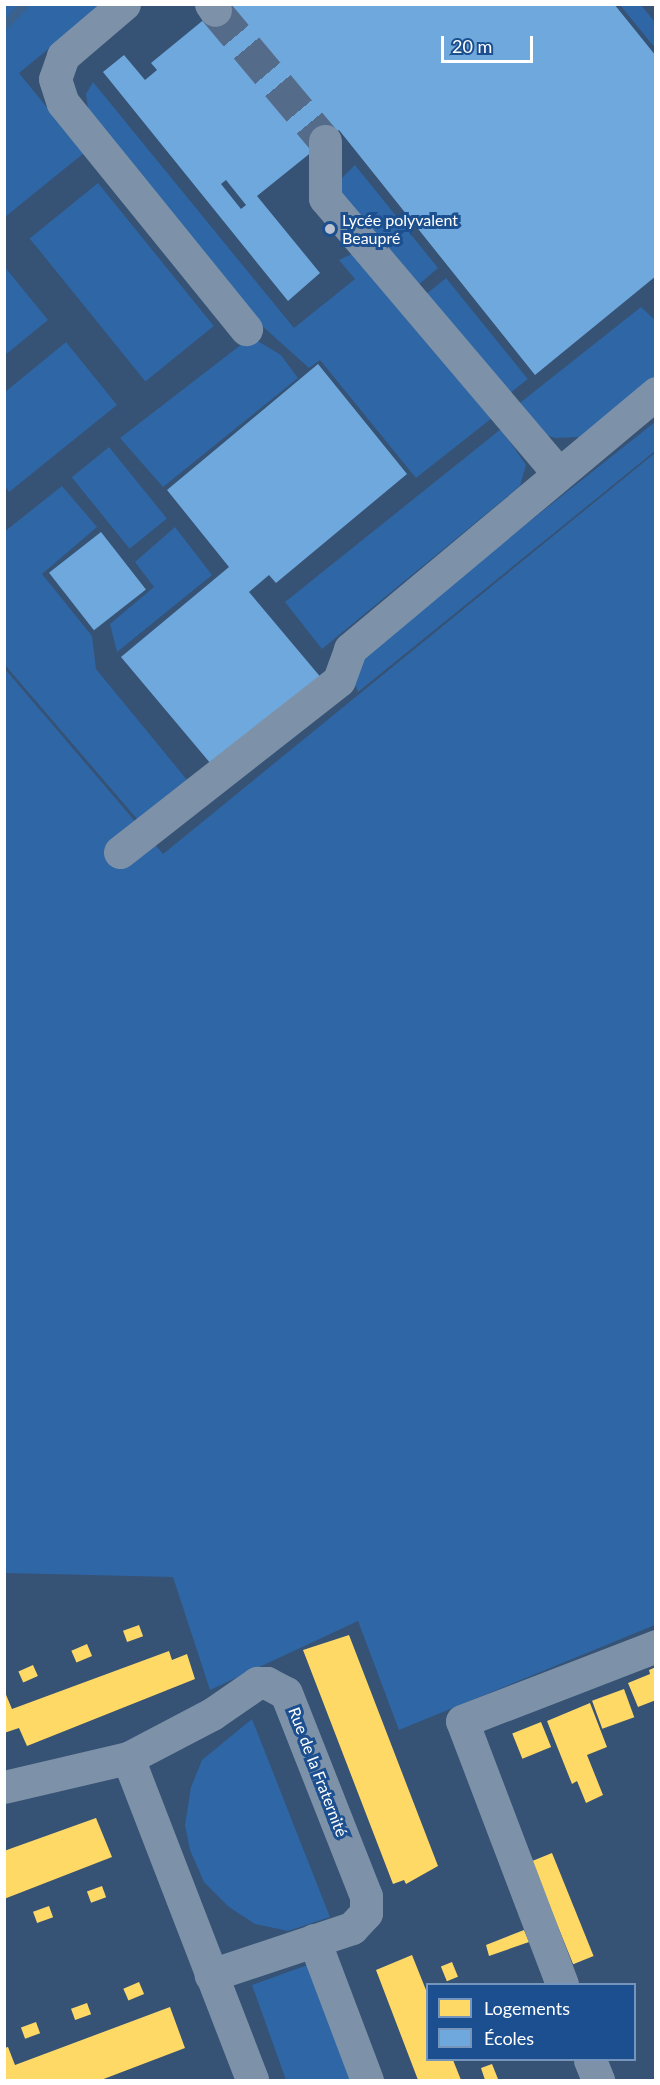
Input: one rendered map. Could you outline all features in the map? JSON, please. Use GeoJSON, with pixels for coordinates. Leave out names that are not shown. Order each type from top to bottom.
{"type":"FeatureCollection","features":[{"type":"Feature","properties":{"kind":"street"},"geometry":{"type":"LineString","coordinates":[[124,4],[63,56],[55,79],[63,103],[246,329]]}},
{"type":"Feature","properties":{"kind":"street"},"geometry":{"type":"LineString","coordinates":[[325,141],[325,198],[557,472]]}},
{"type":"Feature","properties":{"kind":"street"},"geometry":{"type":"LineString","coordinates":[[120,852],[339,680],[350,649],[557,472],[656,393]]}},
{"type":"Feature","properties":{"kind":"street"},"geometry":{"type":"LineString","coordinates":[[562,1983],[462,1720],[656,1646]]}},
{"type":"Feature","properties":{"kind":"street","name":"Rue de la Fraternité"},"geometry":{"type":"LineString","coordinates":[[128,1758],[212,1714],[257,1683],[267,1683],[286,1693],[368,1905],[362,1921],[352,1928],[211,1975]]}},
{"type":"Feature","properties":{"kind":"street"},"geometry":{"type":"LineString","coordinates":[[4,1787],[128,1758],[252,2080]]}},
{"type":"Feature","properties":{"kind":"street"},"geometry":{"type":"LineString","coordinates":[[314,1940],[367,2080]]}},
{"type":"Feature","properties":{"kind":"street"},"geometry":{"type":"LineString","coordinates":[[590,2061],[598,2080]]}},
{"type":"Feature","properties":{"kind":"shaded area"},"geometry":{"type":"Polygon","coordinates":[[[5,5],[102,5],[19,73],[84,153],[5,217],[5,5]]]}},
{"type":"Feature","properties":{"kind":"shaded area"},"geometry":{"type":"Polygon","coordinates":[[[620,5],[641,5],[655,22],[655,48],[620,5]]]}},
{"type":"Feature","properties":{"kind":"shaded area"},"geometry":{"type":"Polygon","coordinates":[[[93,82],[294,328],[355,279],[339,260],[356,252],[492,418],[416,478],[320,360],[309,368],[260,324],[89,115],[86,94],[93,82]]]}},
{"type":"Feature","properties":{"kind":"shaded area"},"geometry":{"type":"Polygon","coordinates":[[[355,165],[438,268],[417,286],[341,193],[341,179],[355,165]]]}},
{"type":"Feature","properties":{"kind":"shaded area"},"geometry":{"type":"Polygon","coordinates":[[[98,183],[214,326],[145,381],[30,238],[98,183]]]}},
{"type":"Feature","properties":{"kind":"shaded area"},"geometry":{"type":"Polygon","coordinates":[[[4,266],[48,320],[5,355],[4,355],[4,266]]]}},
{"type":"Feature","properties":{"kind":"shaded area"},"geometry":{"type":"Polygon","coordinates":[[[446,278],[528,379],[507,396],[425,295],[446,278]]]}},
{"type":"Feature","properties":{"kind":"shaded area"},"geometry":{"type":"Polygon","coordinates":[[[641,307],[655,320],[655,380],[579,437],[555,438],[543,434],[516,406],[641,307]]]}},
{"type":"Feature","properties":{"kind":"shaded area"},"geometry":{"type":"Polygon","coordinates":[[[251,337],[281,355],[298,378],[163,487],[120,438],[251,337]]]}},
{"type":"Feature","properties":{"kind":"shaded area"},"geometry":{"type":"Polygon","coordinates":[[[66,342],[117,405],[9,492],[5,486],[5,392],[66,342]]]}},
{"type":"Feature","properties":{"kind":"shaded area"},"geometry":{"type":"Polygon","coordinates":[[[655,422],[655,451],[358,692],[355,684],[361,658],[375,644],[655,422]]]}},
{"type":"Feature","properties":{"kind":"shaded area"},"geometry":{"type":"Polygon","coordinates":[[[501,429],[526,465],[520,486],[322,649],[285,602],[501,429]]]}},
{"type":"Feature","properties":{"kind":"shaded area"},"geometry":{"type":"Polygon","coordinates":[[[109,447],[167,518],[130,549],[72,477],[109,447]]]}},
{"type":"Feature","properties":{"kind":"shaded area"},"geometry":{"type":"Polygon","coordinates":[[[655,453],[655,1625],[399,1730],[358,1621],[210,1690],[173,1577],[5,1573],[5,669],[163,854],[655,453]]]}},
{"type":"Feature","properties":{"kind":"shaded area"},"geometry":{"type":"Polygon","coordinates":[[[62,486],[97,527],[42,574],[92,636],[96,669],[192,786],[143,826],[5,665],[4,532],[62,486]]]}},
{"type":"Feature","properties":{"kind":"shaded area"},"geometry":{"type":"Polygon","coordinates":[[[175,527],[212,575],[117,652],[110,624],[154,587],[135,562],[175,527]]]}},
{"type":"Feature","properties":{"kind":"shaded area"},"geometry":{"type":"Polygon","coordinates":[[[252,1719],[330,1917],[288,1931],[255,1924],[229,1907],[204,1882],[190,1850],[185,1825],[191,1787],[202,1760],[252,1719]]]}},
{"type":"Feature","properties":{"kind":"shaded area"},"geometry":{"type":"Polygon","coordinates":[[[313,1963],[354,2080],[286,2080],[252,1985],[313,1963]]]}},
{"type":"Feature","properties":{"kind":"building: Logements"},"geometry":{"type":"Polygon","coordinates":[[[139,1625],[143,1636],[127,1642],[123,1631],[139,1625]]]}},
{"type":"Feature","properties":{"kind":"building: Logements"},"geometry":{"type":"Polygon","coordinates":[[[349,1635],[438,1866],[406,1884],[404,1880],[393,1884],[303,1650],[349,1635]]]}},
{"type":"Feature","properties":{"kind":"building: Logements"},"geometry":{"type":"Polygon","coordinates":[[[87,1644],[92,1656],[76,1663],[71,1651],[87,1644]]]}},
{"type":"Feature","properties":{"kind":"building: Logements"},"geometry":{"type":"Polygon","coordinates":[[[169,1651],[172,1660],[187,1654],[195,1679],[27,1746],[19,1728],[4,1733],[4,1690],[12,1709],[169,1651]]]}},
{"type":"Feature","properties":{"kind":"building: Logements"},"geometry":{"type":"Polygon","coordinates":[[[33,1665],[38,1676],[23,1682],[18,1672],[33,1665]]]}},
{"type":"Feature","properties":{"kind":"building: Logements"},"geometry":{"type":"Polygon","coordinates":[[[656,1667],[656,1700],[638,1707],[628,1683],[650,1674],[649,1670],[656,1667]]]}},
{"type":"Feature","properties":{"kind":"building: Logements"},"geometry":{"type":"Polygon","coordinates":[[[624,1689],[634,1717],[602,1729],[592,1701],[624,1689]]]}},
{"type":"Feature","properties":{"kind":"building: Logements"},"geometry":{"type":"Polygon","coordinates":[[[590,1703],[607,1747],[587,1755],[603,1795],[586,1803],[577,1781],[572,1784],[547,1721],[590,1703]]]}},
{"type":"Feature","properties":{"kind":"building: Logements"},"geometry":{"type":"Polygon","coordinates":[[[541,1722],[551,1747],[522,1759],[512,1734],[541,1722]]]}},
{"type":"Feature","properties":{"kind":"building: Logements"},"geometry":{"type":"Polygon","coordinates":[[[96,1818],[112,1857],[4,1899],[4,1851],[96,1818]]]}},
{"type":"Feature","properties":{"kind":"building: Logements"},"geometry":{"type":"Polygon","coordinates":[[[552,1853],[594,1956],[573,1964],[532,1861],[552,1853]]]}},
{"type":"Feature","properties":{"kind":"building: Logements"},"geometry":{"type":"Polygon","coordinates":[[[102,1886],[106,1897],[91,1903],[87,1891],[102,1886]]]}},
{"type":"Feature","properties":{"kind":"building: Logements"},"geometry":{"type":"Polygon","coordinates":[[[49,1906],[53,1917],[37,1923],[33,1912],[49,1906]]]}},
{"type":"Feature","properties":{"kind":"building: Logements"},"geometry":{"type":"Polygon","coordinates":[[[524,1930],[529,1942],[489,1956],[486,1945],[524,1930]]]}},
{"type":"Feature","properties":{"kind":"building: Logements"},"geometry":{"type":"Polygon","coordinates":[[[412,1955],[426,1990],[426,2061],[453,2061],[461,2080],[418,2080],[376,1970],[412,1955]]]}},
{"type":"Feature","properties":{"kind":"building: Logements"},"geometry":{"type":"Polygon","coordinates":[[[452,1962],[458,1977],[447,1981],[441,1966],[452,1962]]]}},
{"type":"Feature","properties":{"kind":"building: Logements"},"geometry":{"type":"Polygon","coordinates":[[[139,1982],[144,1994],[128,2001],[123,1989],[139,1982]]]}},
{"type":"Feature","properties":{"kind":"building: Logements"},"geometry":{"type":"Polygon","coordinates":[[[87,2003],[91,2014],[75,2020],[71,2009],[87,2003]]]}},
{"type":"Feature","properties":{"kind":"building: Logements"},"geometry":{"type":"Polygon","coordinates":[[[170,2007],[185,2048],[101,2080],[4,2080],[4,2048],[8,2047],[15,2065],[170,2007]]]}},
{"type":"Feature","properties":{"kind":"building: Logements"},"geometry":{"type":"Polygon","coordinates":[[[36,2022],[40,2033],[25,2039],[21,2027],[36,2022]]]}},
{"type":"Feature","properties":{"kind":"building: Logements"},"geometry":{"type":"Polygon","coordinates":[[[492,2064],[498,2079],[485,2080],[481,2068],[492,2064]]]}},
{"type":"Feature","properties":{"kind":"building: Écoles"},"geometry":{"type":"Polygon","coordinates":[[[223,4],[614,4],[656,56],[656,276],[535,375],[339,130],[257,196],[320,273],[288,301],[103,72],[124,55],[145,80],[157,70],[151,63],[223,4]],[[226,180],[221,184],[241,209],[246,205],[226,180]]]}},
{"type":"Feature","properties":{"kind":"building: Écoles"},"geometry":{"type":"Polygon","coordinates":[[[318,364],[407,474],[276,583],[269,575],[249,592],[323,680],[216,770],[121,657],[229,567],[167,490],[318,364]]]}},
{"type":"Feature","properties":{"kind":"building: Écoles"},"geometry":{"type":"Polygon","coordinates":[[[101,532],[146,590],[94,630],[49,573],[101,532]]]}},
{"type":"Feature","properties":{"kind":"waterway"},"geometry":{"type":"LineString","coordinates":[[4,25],[24,4]]}},
{"type":"Feature","properties":{"kind":"tunnel"},"geometry":{"type":"LineString","coordinates":[[215,10],[325,141]]}},
{"type":"Feature","properties":{"kind":"place","name":"Lycée polyvalent Beaupré"},"geometry":{"type":"Point","coordinates":[330,229]}}]}
